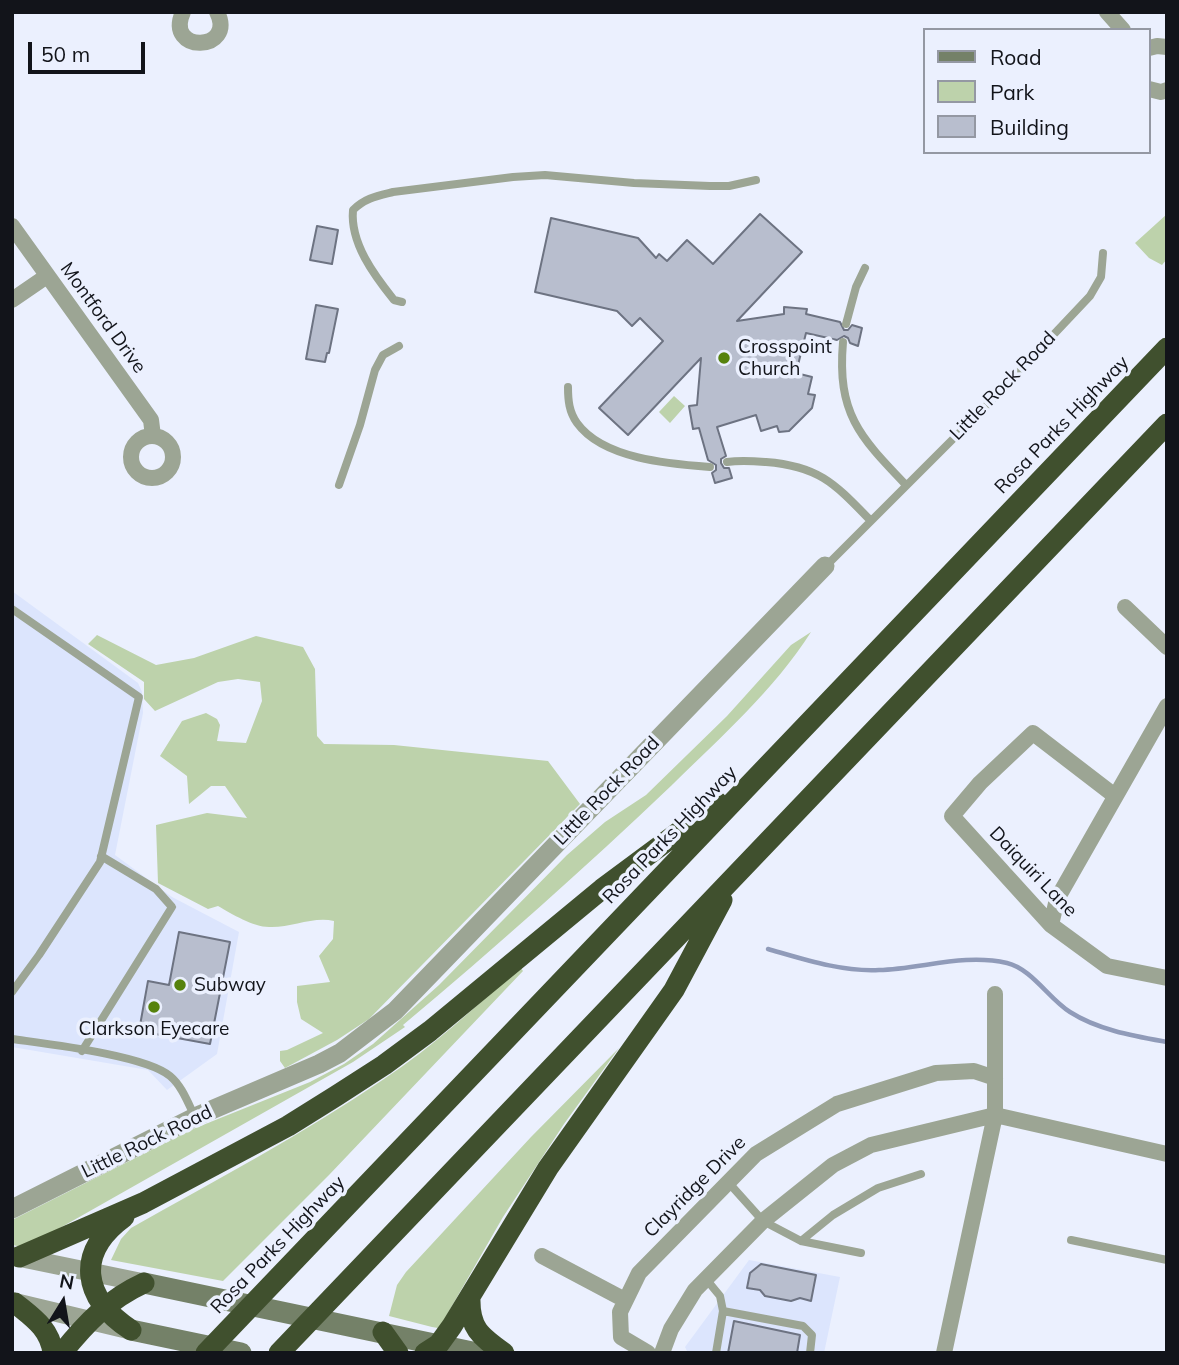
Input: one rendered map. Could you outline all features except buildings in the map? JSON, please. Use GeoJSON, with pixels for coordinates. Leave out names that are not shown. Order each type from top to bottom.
{"type":"FeatureCollection","features":[{"type":"Feature","properties":{"kind":"highway","name":"Rosa Parks Highway"},"geometry":{"type":"LineString","coordinates":[[206,1353],[1167,348]]}},
{"type":"Feature","properties":{"kind":"highway"},"geometry":{"type":"LineString","coordinates":[[279,1353],[1167,424]]}},
{"type":"Feature","properties":{"kind":"highway"},"geometry":{"type":"LineString","coordinates":[[15,1256],[143,1203],[288,1126],[384,1065],[430,1031],[602,890],[767,766]]}},
{"type":"Feature","properties":{"kind":"highway"},"geometry":{"type":"LineString","coordinates":[[432,1348],[452,1326],[548,1168],[674,990],[736,876]]}},
{"type":"Feature","properties":{"kind":"highway"},"geometry":{"type":"LineString","coordinates":[[95,1314],[90,1272],[96,1249],[107,1231],[143,1203]]}},
{"type":"Feature","properties":{"kind":"highway"},"geometry":{"type":"LineString","coordinates":[[62,1353],[95,1314],[122,1293],[144,1283]]}},
{"type":"Feature","properties":{"kind":"highway"},"geometry":{"type":"LineString","coordinates":[[471,1295],[472,1323],[480,1335],[505,1353]]}},
{"type":"Feature","properties":{"kind":"highway"},"geometry":{"type":"LineString","coordinates":[[13,1302],[43,1326],[51,1339],[53,1353]]}},
{"type":"Feature","properties":{"kind":"highway"},"geometry":{"type":"LineString","coordinates":[[95,1314],[114,1319],[131,1330]]}},
{"type":"Feature","properties":{"kind":"highway"},"geometry":{"type":"LineString","coordinates":[[383,1332],[398,1353]]}},
{"type":"Feature","properties":{"kind":"main road"},"geometry":{"type":"LineString","coordinates":[[144,1283],[383,1332],[432,1348],[477,1353]]}},
{"type":"Feature","properties":{"kind":"main road"},"geometry":{"type":"LineString","coordinates":[[131,1330],[241,1353]]}},
{"type":"Feature","properties":{"kind":"street"},"geometry":{"type":"LineString","coordinates":[[183,12],[179,21],[182,33],[197,44],[216,37],[221,24],[217,12]]}},
{"type":"Feature","properties":{"kind":"street"},"geometry":{"type":"LineString","coordinates":[[1107,12],[1121,28]]}},
{"type":"Feature","properties":{"kind":"street","name":"Montford Drive"},"geometry":{"type":"LineString","coordinates":[[12,226],[151,420],[153,436]]}},
{"type":"Feature","properties":{"kind":"street"},"geometry":{"type":"LineString","coordinates":[[12,300],[47,276]]}},
{"type":"Feature","properties":{"kind":"street","name":"Little Rock Road"},"geometry":{"type":"LineString","coordinates":[[12,1209],[195,1117],[292,1077],[340,1053],[395,1011],[825,566]]}},
{"type":"Feature","properties":{"kind":"street"},"geometry":{"type":"LineString","coordinates":[[1125,607],[1167,647]]}},
{"type":"Feature","properties":{"kind":"street"},"geometry":{"type":"LineString","coordinates":[[1051,925],[1057,899],[1167,706]]}},
{"type":"Feature","properties":{"kind":"street","name":"Daiquiri Lane"},"geometry":{"type":"LineString","coordinates":[[1115,796],[1033,733],[980,783],[952,816],[1051,925],[1107,966],[1167,978]]}},
{"type":"Feature","properties":{"kind":"street"},"geometry":{"type":"LineString","coordinates":[[944,1353],[995,1115],[995,994]]}},
{"type":"Feature","properties":{"kind":"street","name":"Clayridge Drive"},"geometry":{"type":"LineString","coordinates":[[648,1353],[621,1337],[620,1312],[639,1273],[756,1154],[837,1104],[936,1073],[974,1070],[995,1078]]}},
{"type":"Feature","properties":{"kind":"street"},"geometry":{"type":"LineString","coordinates":[[663,1353],[671,1328],[695,1290],[763,1221],[833,1165],[871,1145],[995,1115],[1167,1154]]}},
{"type":"Feature","properties":{"kind":"street"},"geometry":{"type":"LineString","coordinates":[[15,1256],[144,1283]]}},
{"type":"Feature","properties":{"kind":"street"},"geometry":{"type":"LineString","coordinates":[[542,1256],[625,1300]]}},
{"type":"Feature","properties":{"kind":"street"},"geometry":{"type":"LineString","coordinates":[[13,1302],[95,1314]]}},
{"type":"Feature","properties":{"kind":"lane"},"geometry":{"type":"LineString","coordinates":[[402,302],[394,300],[373,273],[354,230],[353,210],[362,201],[372,197],[393,192],[533,176],[710,186],[729,186],[756,180]]}},
{"type":"Feature","properties":{"kind":"lane","name":"Little Rock Road"},"geometry":{"type":"LineString","coordinates":[[825,566],[989,403],[1096,290],[1102,272],[1103,253]]}},
{"type":"Feature","properties":{"kind":"lane"},"geometry":{"type":"LineString","coordinates":[[846,324],[856,287],[865,268]]}},
{"type":"Feature","properties":{"kind":"lane"},"geometry":{"type":"LineString","coordinates":[[843,342],[845,386],[854,422],[868,445],[905,484]]}},
{"type":"Feature","properties":{"kind":"lane"},"geometry":{"type":"LineString","coordinates":[[339,485],[376,370],[383,355],[399,346]]}},
{"type":"Feature","properties":{"kind":"lane"},"geometry":{"type":"LineString","coordinates":[[568,387],[569,407],[578,425],[606,446],[631,455],[710,467]]}},
{"type":"Feature","properties":{"kind":"lane"},"geometry":{"type":"LineString","coordinates":[[727,462],[782,464],[813,472],[835,486],[870,520]]}},
{"type":"Feature","properties":{"kind":"lane"},"geometry":{"type":"LineString","coordinates":[[12,608],[139,696],[100,862],[12,992]]}},
{"type":"Feature","properties":{"kind":"lane"},"geometry":{"type":"LineString","coordinates":[[82,1051],[172,907],[156,889],[101,856]]}},
{"type":"Feature","properties":{"kind":"lane"},"geometry":{"type":"LineString","coordinates":[[12,1038],[153,1066],[170,1076],[183,1091],[195,1117]]}},
{"type":"Feature","properties":{"kind":"lane"},"geometry":{"type":"LineString","coordinates":[[801,1241],[833,1215],[878,1188],[921,1174]]}},
{"type":"Feature","properties":{"kind":"lane"},"geometry":{"type":"LineString","coordinates":[[728,1182],[763,1221],[801,1241],[861,1253]]}},
{"type":"Feature","properties":{"kind":"lane"},"geometry":{"type":"LineString","coordinates":[[1071,1240],[1167,1260]]}},
{"type":"Feature","properties":{"kind":"lane"},"geometry":{"type":"LineString","coordinates":[[706,1279],[720,1296],[723,1311],[716,1353]]}},
{"type":"Feature","properties":{"kind":"lane"},"geometry":{"type":"LineString","coordinates":[[723,1311],[803,1326],[812,1335],[810,1353]]}},
{"type":"Feature","properties":{"kind":"shaded area"},"geometry":{"type":"Polygon","coordinates":[[[12,591],[138,683],[142,692],[143,713],[115,855],[172,897],[239,932],[217,1054],[167,1090],[148,1070],[12,1047],[12,591]]]}},
{"type":"Feature","properties":{"kind":"shaded area"},"geometry":{"type":"Polygon","coordinates":[[[749,1260],[840,1277],[824,1353],[688,1353],[685,1347],[749,1260]]]}},
{"type":"Feature","properties":{"kind":"green space"},"geometry":{"type":"Polygon","coordinates":[[[1167,214],[1167,259],[1162,265],[1149,258],[1135,243],[1167,214]]]}},
{"type":"Feature","properties":{"kind":"green space"},"geometry":{"type":"Polygon","coordinates":[[[674,396],[685,406],[670,423],[659,412],[674,396]]]}},
{"type":"Feature","properties":{"kind":"green space"},"geometry":{"type":"Polygon","coordinates":[[[811,632],[781,674],[709,749],[573,877],[403,1025],[405,1027],[353,1062],[44,1237],[23,1247],[12,1245],[12,1220],[193,1129],[310,1082],[344,1064],[373,1044],[439,985],[567,855],[605,822],[646,795],[727,716],[791,645],[811,632]]]}},
{"type":"Feature","properties":{"kind":"green space"},"geometry":{"type":"Polygon","coordinates":[[[97,635],[156,665],[194,658],[256,636],[303,647],[315,669],[317,736],[324,744],[394,745],[548,761],[580,804],[369,1019],[285,1068],[280,1061],[280,1051],[323,1033],[301,1019],[297,986],[330,982],[319,956],[333,939],[334,921],[318,920],[277,927],[256,925],[218,906],[208,909],[158,883],[156,825],[207,813],[247,818],[225,786],[211,786],[189,804],[187,776],[160,756],[182,721],[206,713],[217,719],[220,725],[217,741],[246,743],[262,701],[260,682],[238,679],[218,682],[155,711],[144,699],[144,682],[88,644],[97,635]]]}},
{"type":"Feature","properties":{"kind":"green space"},"geometry":{"type":"Polygon","coordinates":[[[520,967],[523,971],[329,1175],[223,1281],[111,1260],[121,1239],[131,1228],[291,1138],[402,1067],[520,967]]]}},
{"type":"Feature","properties":{"kind":"green space"},"geometry":{"type":"Polygon","coordinates":[[[619,1048],[564,1124],[503,1217],[441,1325],[438,1328],[432,1327],[389,1316],[397,1285],[406,1272],[531,1137],[619,1048]]]}},
{"type":"Feature","properties":{"kind":"waterway"},"geometry":{"type":"LineString","coordinates":[[768,949],[823,964],[865,970],[975,960],[1007,963],[1024,971],[1062,1006],[1081,1018],[1117,1032],[1167,1042]]}},
{"type":"Feature","properties":{"kind":"place","name":"Crosspoint Church"},"geometry":{"type":"Point","coordinates":[724,358]}},
{"type":"Feature","properties":{"kind":"place","name":"Subway"},"geometry":{"type":"Point","coordinates":[180,985]}},
{"type":"Feature","properties":{"kind":"place","name":"Clarkson Eyecare"},"geometry":{"type":"Point","coordinates":[154,1007]}}]}
